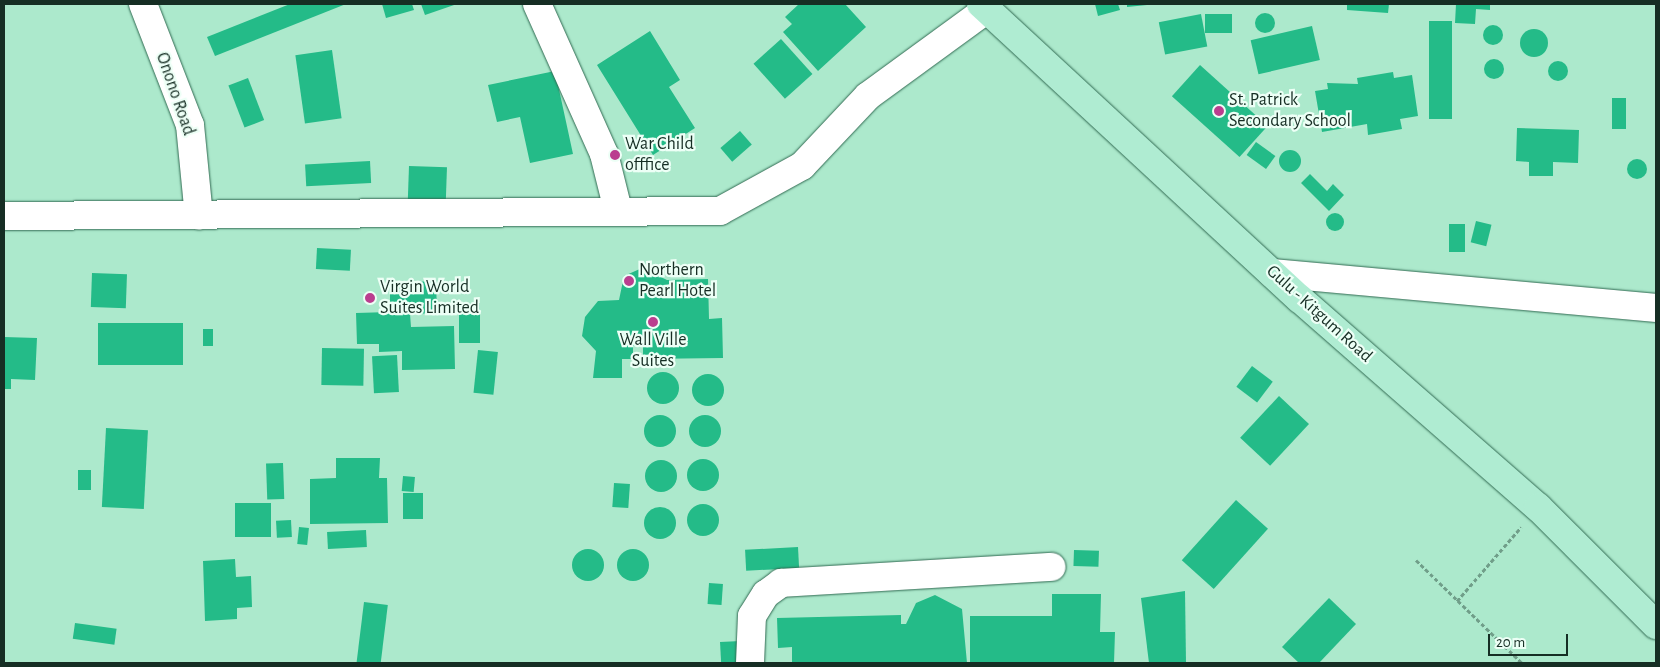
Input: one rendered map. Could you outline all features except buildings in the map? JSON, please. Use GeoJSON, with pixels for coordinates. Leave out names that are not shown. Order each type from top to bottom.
{"type":"FeatureCollection","features":[{"type":"Feature","properties":{"kind":"main road","name":"Gulu - Kitgum Road"},"geometry":{"type":"LineString","coordinates":[[983,7],[1272,273],[1538,507],[1656,626]]}},
{"type":"Feature","properties":{"kind":"street","name":"Onono Road"},"geometry":{"type":"LineString","coordinates":[[143,4],[190,126],[199,216]]}},
{"type":"Feature","properties":{"kind":"street"},"geometry":{"type":"LineString","coordinates":[[537,4],[604,154],[618,210]]}},
{"type":"Feature","properties":{"kind":"street"},"geometry":{"type":"LineString","coordinates":[[4,216],[199,216],[618,210],[720,211],[755,194],[802,166],[868,96],[983,7]]}},
{"type":"Feature","properties":{"kind":"street"},"geometry":{"type":"LineString","coordinates":[[1272,273],[1656,308]]}},
{"type":"Feature","properties":{"kind":"street"},"geometry":{"type":"LineString","coordinates":[[750,663],[752,616],[766,594],[781,583],[1052,568]]}},
{"type":"Feature","properties":{"kind":"path"},"geometry":{"type":"LineString","coordinates":[[1457,601],[1538,507]]}},
{"type":"Feature","properties":{"kind":"path"},"geometry":{"type":"LineString","coordinates":[[1416,560],[1522,663]]}},
{"type":"Feature","properties":{"kind":"place","name":"St. Patrick Secondary School"},"geometry":{"type":"Point","coordinates":[1219,111]}},
{"type":"Feature","properties":{"kind":"place","name":"War Child offfice"},"geometry":{"type":"Point","coordinates":[615,155]}},
{"type":"Feature","properties":{"kind":"place","name":"Northern Pearl Hotel"},"geometry":{"type":"Point","coordinates":[629,281]}},
{"type":"Feature","properties":{"kind":"place","name":"Virgin World Suites Limited"},"geometry":{"type":"Point","coordinates":[370,298]}},
{"type":"Feature","properties":{"kind":"place","name":"Wall Ville Suites"},"geometry":{"type":"Point","coordinates":[653,322]}}]}
